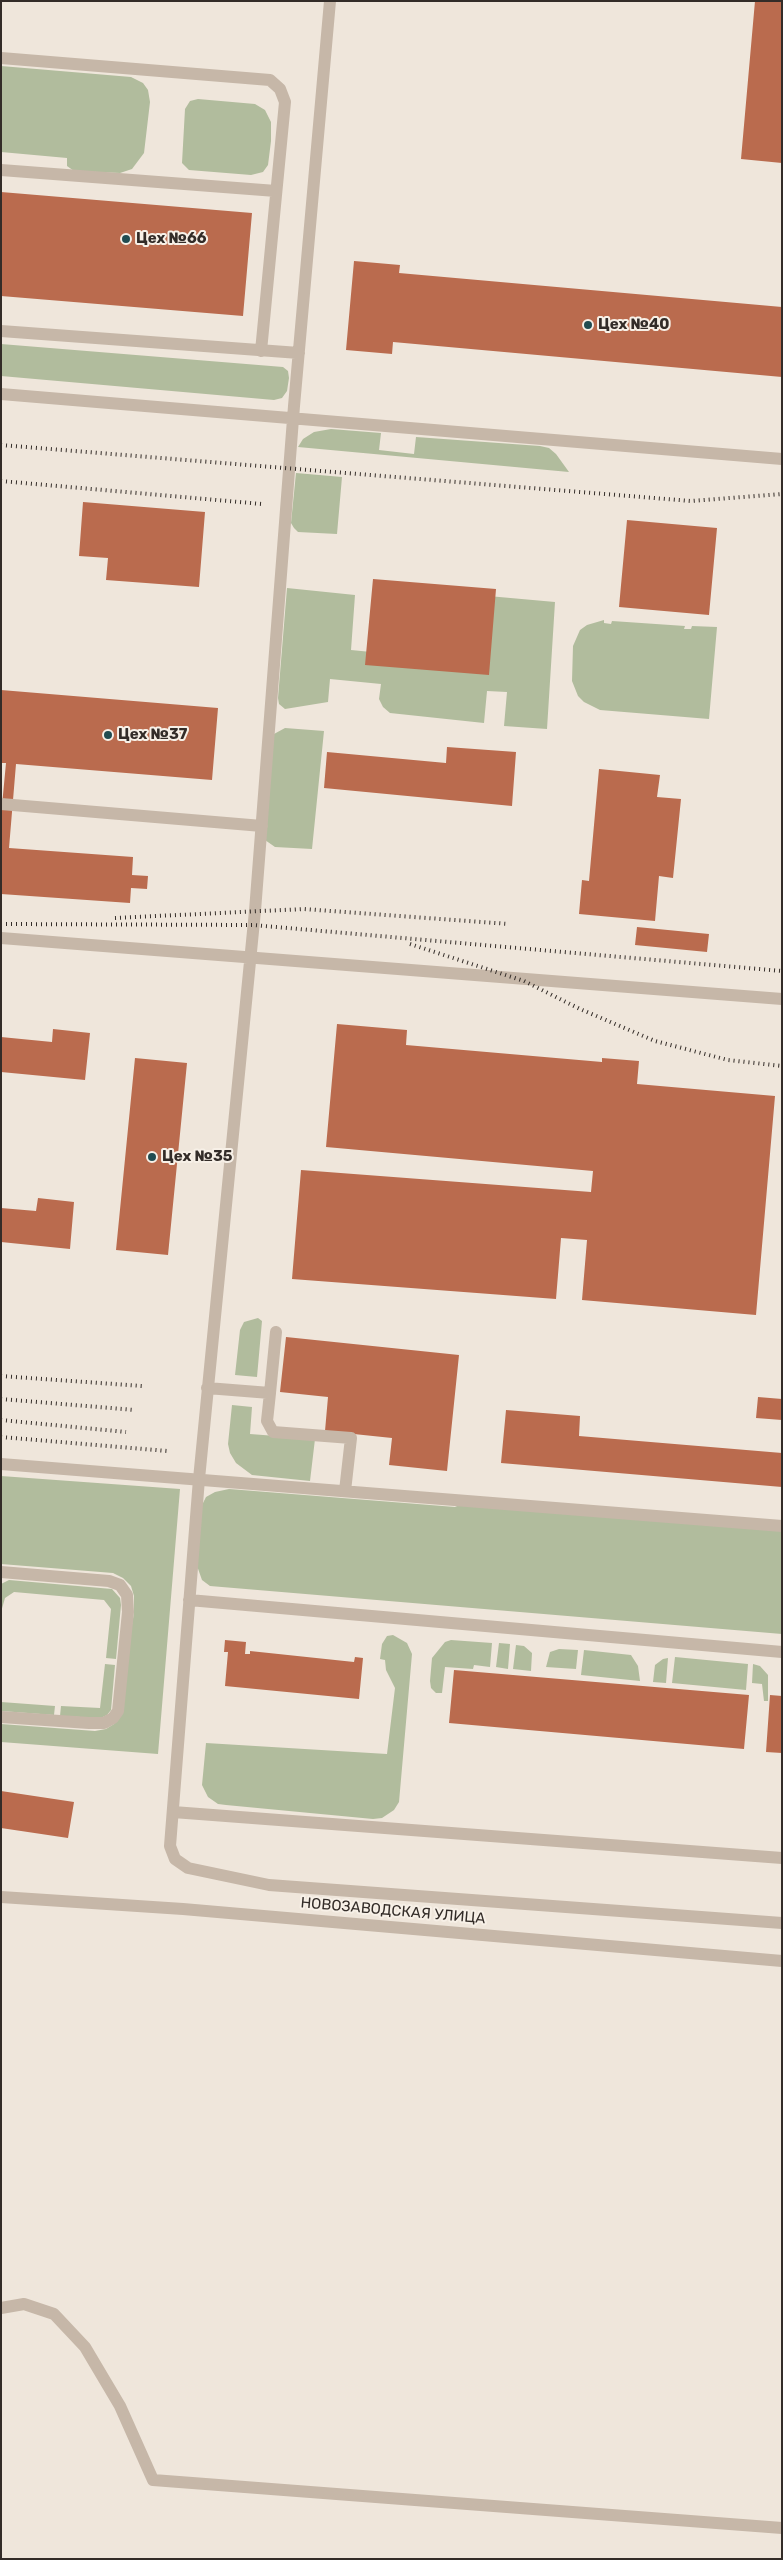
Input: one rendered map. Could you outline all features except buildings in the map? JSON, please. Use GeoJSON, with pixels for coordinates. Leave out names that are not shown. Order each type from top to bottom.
{"type":"FeatureCollection","features":[{"type":"Feature","properties":{"kind":"street"},"geometry":{"type":"LineString","coordinates":[[330,1],[293,418],[262,826],[207,1388],[170,1846],[174,1859],[188,1868],[269,1885],[782,1923]]}},
{"type":"Feature","properties":{"kind":"street"},"geometry":{"type":"LineString","coordinates":[[1,58],[270,80],[280,90],[285,102],[261,351]]}},
{"type":"Feature","properties":{"kind":"street"},"geometry":{"type":"LineString","coordinates":[[1,170],[276,191]]}},
{"type":"Feature","properties":{"kind":"street"},"geometry":{"type":"LineString","coordinates":[[1,331],[299,353]]}},
{"type":"Feature","properties":{"kind":"street"},"geometry":{"type":"LineString","coordinates":[[1,394],[782,458]]}},
{"type":"Feature","properties":{"kind":"street"},"geometry":{"type":"LineString","coordinates":[[1,804],[262,826]]}},
{"type":"Feature","properties":{"kind":"street"},"geometry":{"type":"LineString","coordinates":[[1,938],[249,959],[782,999]]}},
{"type":"Feature","properties":{"kind":"street"},"geometry":{"type":"LineString","coordinates":[[276,1332],[267,1421],[273,1432],[351,1438],[345,1491]]}},
{"type":"Feature","properties":{"kind":"street"},"geometry":{"type":"LineString","coordinates":[[207,1388],[270,1393]]}},
{"type":"Feature","properties":{"kind":"street"},"geometry":{"type":"LineString","coordinates":[[1,1464],[782,1526]]}},
{"type":"Feature","properties":{"kind":"street"},"geometry":{"type":"LineString","coordinates":[[1,1572],[109,1581],[120,1585],[127,1595],[128,1612],[118,1711],[113,1718],[104,1723],[89,1723],[1,1717]]}},
{"type":"Feature","properties":{"kind":"street"},"geometry":{"type":"LineString","coordinates":[[189,1600],[782,1652]]}},
{"type":"Feature","properties":{"kind":"street"},"geometry":{"type":"LineString","coordinates":[[173,1812],[782,1858]]}},
{"type":"Feature","properties":{"kind":"street","name":"НОВОЗАВОДСКАЯ УЛИЦА"},"geometry":{"type":"LineString","coordinates":[[1,1897],[183,1909],[782,1961]]}},
{"type":"Feature","properties":{"kind":"street"},"geometry":{"type":"LineString","coordinates":[[1,2308],[24,2304],[54,2314],[85,2347],[120,2406],[153,2480],[782,2528]]}},
{"type":"Feature","properties":{"kind":"green space"},"geometry":{"type":"Polygon","coordinates":[[[1,66],[131,77],[143,83],[148,90],[150,102],[144,153],[132,169],[120,173],[74,171],[67,166],[67,158],[1,152],[1,66]]]}},
{"type":"Feature","properties":{"kind":"green space"},"geometry":{"type":"Polygon","coordinates":[[[198,99],[255,104],[265,110],[271,122],[271,141],[268,165],[263,172],[251,175],[189,170],[182,163],[185,109],[190,101],[198,99]]]}},
{"type":"Feature","properties":{"kind":"green space"},"geometry":{"type":"Polygon","coordinates":[[[1,344],[283,367],[288,371],[289,378],[287,391],[282,398],[274,400],[1,376],[1,344]]]}},
{"type":"Feature","properties":{"kind":"green space"},"geometry":{"type":"Polygon","coordinates":[[[331,429],[381,433],[379,450],[414,454],[416,437],[540,446],[549,448],[556,454],[569,472],[298,447],[303,439],[314,432],[331,429]]]}},
{"type":"Feature","properties":{"kind":"green space"},"geometry":{"type":"Polygon","coordinates":[[[296,473],[342,477],[337,534],[298,532],[294,528],[291,523],[296,473]]]}},
{"type":"Feature","properties":{"kind":"green space"},"geometry":{"type":"Polygon","coordinates":[[[287,588],[355,595],[351,650],[472,662],[477,595],[555,602],[547,729],[504,726],[507,692],[487,691],[484,723],[390,713],[383,707],[379,699],[381,684],[330,679],[328,702],[285,709],[279,704],[278,698],[287,588]]]}},
{"type":"Feature","properties":{"kind":"green space"},"geometry":{"type":"Polygon","coordinates":[[[604,620],[604,623],[611,624],[612,621],[685,626],[684,629],[691,629],[692,626],[717,627],[709,719],[600,710],[584,702],[578,696],[572,681],[573,646],[580,630],[587,625],[604,620]]]}},
{"type":"Feature","properties":{"kind":"green space"},"geometry":{"type":"Polygon","coordinates":[[[285,728],[324,731],[312,849],[275,847],[265,840],[274,734],[285,728]]]}},
{"type":"Feature","properties":{"kind":"green space"},"geometry":{"type":"Polygon","coordinates":[[[258,1318],[262,1321],[257,1377],[235,1375],[240,1330],[244,1322],[258,1318]]]}},
{"type":"Feature","properties":{"kind":"green space"},"geometry":{"type":"Polygon","coordinates":[[[232,1405],[252,1407],[250,1434],[315,1439],[310,1481],[252,1475],[236,1463],[230,1453],[228,1444],[232,1405]]]}},
{"type":"Feature","properties":{"kind":"green space"},"geometry":{"type":"Polygon","coordinates":[[[1,1476],[180,1489],[158,1754],[1,1742],[1,1724],[95,1731],[106,1729],[114,1724],[134,1613],[134,1596],[131,1586],[123,1578],[113,1573],[1,1564],[1,1476]]]}},
{"type":"Feature","properties":{"kind":"green space"},"geometry":{"type":"Polygon","coordinates":[[[229,1489],[455,1507],[466,1502],[782,1526],[782,1634],[210,1586],[202,1580],[196,1563],[201,1507],[206,1497],[215,1492],[229,1489]]]}},
{"type":"Feature","properties":{"kind":"green space"},"geometry":{"type":"Polygon","coordinates":[[[9,1580],[112,1589],[120,1598],[121,1605],[116,1659],[106,1658],[111,1609],[104,1600],[14,1592],[5,1598],[1,1612],[1,1584],[9,1580]]]}},
{"type":"Feature","properties":{"kind":"green space"},"geometry":{"type":"Polygon","coordinates":[[[393,1635],[407,1643],[412,1654],[399,1802],[394,1810],[382,1818],[373,1819],[218,1804],[208,1797],[202,1785],[206,1743],[387,1754],[395,1688],[386,1670],[385,1660],[380,1659],[382,1644],[387,1636],[393,1635]]]}},
{"type":"Feature","properties":{"kind":"green space"},"geometry":{"type":"Polygon","coordinates":[[[451,1640],[492,1643],[490,1667],[474,1665],[473,1669],[445,1667],[442,1693],[436,1693],[431,1688],[430,1681],[432,1658],[445,1642],[451,1640]]]}},
{"type":"Feature","properties":{"kind":"green space"},"geometry":{"type":"Polygon","coordinates":[[[499,1643],[510,1644],[508,1669],[496,1667],[499,1643]]]}},
{"type":"Feature","properties":{"kind":"green space"},"geometry":{"type":"Polygon","coordinates":[[[516,1645],[524,1646],[532,1653],[531,1671],[513,1669],[516,1645]]]}},
{"type":"Feature","properties":{"kind":"green space"},"geometry":{"type":"Polygon","coordinates":[[[559,1649],[578,1650],[576,1669],[546,1667],[550,1652],[559,1649]]]}},
{"type":"Feature","properties":{"kind":"green space"},"geometry":{"type":"Polygon","coordinates":[[[584,1650],[631,1655],[638,1666],[640,1681],[581,1675],[584,1650]]]}},
{"type":"Feature","properties":{"kind":"green space"},"geometry":{"type":"Polygon","coordinates":[[[675,1657],[748,1664],[746,1690],[672,1683],[675,1657]]]}},
{"type":"Feature","properties":{"kind":"green space"},"geometry":{"type":"Polygon","coordinates":[[[668,1658],[666,1683],[653,1682],[655,1665],[668,1658]]]}},
{"type":"Feature","properties":{"kind":"green space"},"geometry":{"type":"Polygon","coordinates":[[[105,1664],[115,1665],[111,1710],[107,1715],[101,1718],[60,1716],[61,1706],[100,1708],[105,1664]]]}},
{"type":"Feature","properties":{"kind":"green space"},"geometry":{"type":"Polygon","coordinates":[[[753,1664],[760,1666],[768,1675],[768,1701],[764,1701],[762,1684],[752,1683],[753,1664]]]}},
{"type":"Feature","properties":{"kind":"green space"},"geometry":{"type":"Polygon","coordinates":[[[1,1702],[55,1706],[54,1715],[1,1711],[1,1702]]]}},
{"type":"Feature","properties":{"kind":"railway"},"geometry":{"type":"LineString","coordinates":[[1,445],[691,501],[782,494]]}},
{"type":"Feature","properties":{"kind":"railway"},"geometry":{"type":"LineString","coordinates":[[1,481],[262,504]]}},
{"type":"Feature","properties":{"kind":"railway"},"geometry":{"type":"LineString","coordinates":[[115,918],[304,909],[509,924]]}},
{"type":"Feature","properties":{"kind":"railway"},"geometry":{"type":"LineString","coordinates":[[1,924],[253,925],[782,971]]}},
{"type":"Feature","properties":{"kind":"railway"},"geometry":{"type":"LineString","coordinates":[[410,944],[524,981],[580,1009],[655,1041],[728,1060],[782,1066]]}},
{"type":"Feature","properties":{"kind":"railway"},"geometry":{"type":"LineString","coordinates":[[1,1376],[142,1386]]}},
{"type":"Feature","properties":{"kind":"railway"},"geometry":{"type":"LineString","coordinates":[[1,1399],[135,1410]]}},
{"type":"Feature","properties":{"kind":"railway"},"geometry":{"type":"LineString","coordinates":[[1,1420],[126,1432]]}},
{"type":"Feature","properties":{"kind":"railway"},"geometry":{"type":"LineString","coordinates":[[1,1437],[167,1451]]}},
{"type":"Feature","properties":{"kind":"place","name":"Цех №66"},"geometry":{"type":"Point","coordinates":[126,239]}},
{"type":"Feature","properties":{"kind":"place","name":"Цех №40"},"geometry":{"type":"Point","coordinates":[588,325]}},
{"type":"Feature","properties":{"kind":"place","name":"Цех №37"},"geometry":{"type":"Point","coordinates":[108,735]}},
{"type":"Feature","properties":{"kind":"place","name":"Цех №35"},"geometry":{"type":"Point","coordinates":[152,1157]}}]}
